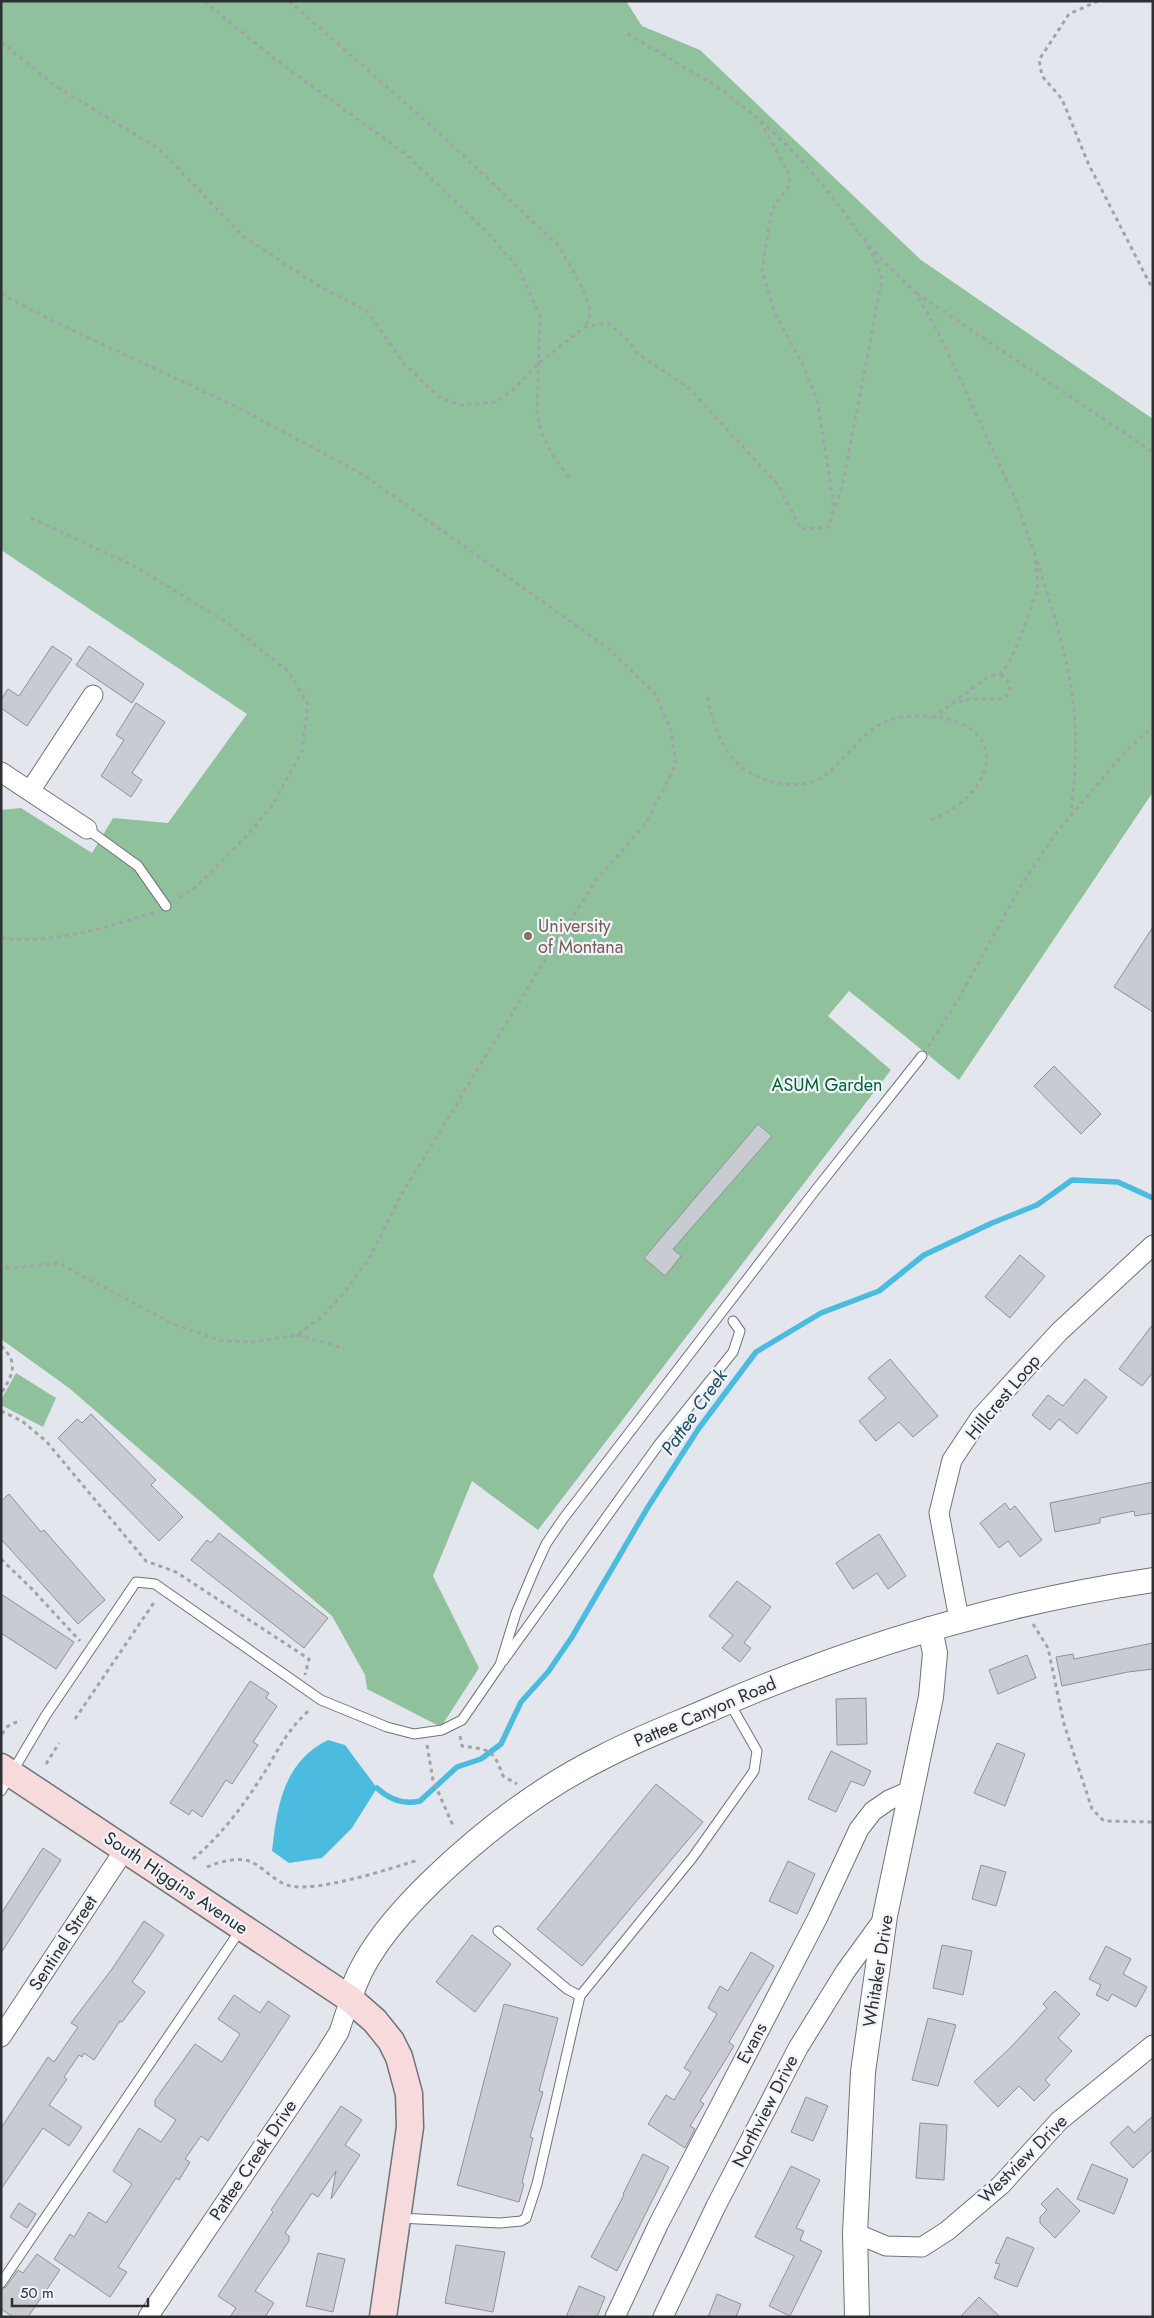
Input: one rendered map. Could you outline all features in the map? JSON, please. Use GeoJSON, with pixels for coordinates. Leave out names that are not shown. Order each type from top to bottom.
{"type":"FeatureCollection","features":[{"type":"Feature","properties":{"kind":"main road","name":"South Higgins Avenue"},"geometry":{"type":"LineString","coordinates":[[5,1777],[125,1849],[350,1999],[375,2021],[391,2041],[399,2057],[409,2094],[410,2127],[383,2317]]}},
{"type":"Feature","properties":{"kind":"street"},"geometry":{"type":"LineString","coordinates":[[30,791],[93,695]]}},
{"type":"Feature","properties":{"kind":"street"},"geometry":{"type":"LineString","coordinates":[[1,772],[87,829]]}},
{"type":"Feature","properties":{"kind":"street","name":"Hillcrest Loop"},"geometry":{"type":"LineString","coordinates":[[960,1619],[939,1513],[952,1460],[980,1418],[1059,1332],[1153,1245]]}},
{"type":"Feature","properties":{"kind":"street","name":"Pattee Canyon Road"},"geometry":{"type":"LineString","coordinates":[[350,1999],[354,1983],[360,1972],[391,1925],[413,1899],[459,1854],[518,1807],[602,1757],[729,1701],[840,1657],[960,1619],[1020,1604],[1153,1580]]}},
{"type":"Feature","properties":{"kind":"street","name":"Whitaker Drive"},"geometry":{"type":"LineString","coordinates":[[857,2317],[856,2234],[862,2072],[885,1916],[931,1697],[935,1653],[930,1629]]}},
{"type":"Feature","properties":{"kind":"street","name":"Evans"},"geometry":{"type":"LineString","coordinates":[[615,2317],[658,2225],[818,1917],[859,1829],[872,1811],[889,1800],[912,1790]]}},
{"type":"Feature","properties":{"kind":"street","name":"Sentinel Street"},"geometry":{"type":"LineString","coordinates":[[1,2037],[125,1849]]}},
{"type":"Feature","properties":{"kind":"street","name":"Northview Drive"},"geometry":{"type":"LineString","coordinates":[[663,2317],[716,2206],[798,2048],[845,1972],[885,1916]]}},
{"type":"Feature","properties":{"kind":"street","name":"Pattee Creek Drive"},"geometry":{"type":"LineString","coordinates":[[148,2317],[326,2053],[339,2032],[350,1999]]}},
{"type":"Feature","properties":{"kind":"street","name":"Westview Drive"},"geometry":{"type":"LineString","coordinates":[[856,2234],[886,2246],[922,2247],[938,2237],[1001,2185],[1059,2121],[1153,2045]]}},
{"type":"Feature","properties":{"kind":"lane"},"geometry":{"type":"LineString","coordinates":[[87,829],[138,866],[166,906]]}},
{"type":"Feature","properties":{"kind":"lane"},"geometry":{"type":"LineString","coordinates":[[500,1665],[516,1613],[535,1568],[546,1544],[562,1519],[814,1192],[922,1056]]}},
{"type":"Feature","properties":{"kind":"lane"},"geometry":{"type":"LineString","coordinates":[[5,1777],[136,1582],[155,1584],[320,1700],[387,1727],[414,1734],[442,1730],[462,1720],[660,1444],[733,1352],[740,1331],[733,1321]]}},
{"type":"Feature","properties":{"kind":"lane"},"geometry":{"type":"LineString","coordinates":[[397,2218],[500,2223],[521,2221],[526,2218],[537,2184],[580,1996],[694,1857],[754,1771],[757,1751],[729,1701]]}},
{"type":"Feature","properties":{"kind":"lane"},"geometry":{"type":"LineString","coordinates":[[1,2283],[242,1928]]}},
{"type":"Feature","properties":{"kind":"lane"},"geometry":{"type":"LineString","coordinates":[[498,1931],[567,1988],[580,1996]]}},
{"type":"Feature","properties":{"kind":"path"},"geometry":{"type":"LineString","coordinates":[[204,1],[276,60],[407,155],[487,232],[519,269],[540,316],[537,413],[542,434],[553,456],[569,477]]}},
{"type":"Feature","properties":{"kind":"path"},"geometry":{"type":"LineString","coordinates":[[289,1],[436,130],[559,246],[582,287],[591,312],[585,327]]}},
{"type":"Feature","properties":{"kind":"path"},"geometry":{"type":"LineString","coordinates":[[1098,1],[1070,14],[1039,60],[1042,76],[1062,99],[1088,163],[1153,290]]}},
{"type":"Feature","properties":{"kind":"path"},"geometry":{"type":"LineString","coordinates":[[1,42],[57,87],[160,149],[243,236],[317,285],[367,311],[405,365],[439,397],[461,404],[496,402],[517,386],[539,363],[585,327],[608,323],[630,342],[638,354],[689,388],[778,485],[801,529],[829,527],[834,507],[842,488],[882,280],[876,260],[829,192],[759,118],[722,90],[625,32]]}},
{"type":"Feature","properties":{"kind":"path"},"geometry":{"type":"LineString","coordinates":[[759,118],[790,176],[789,186],[772,209],[762,270],[774,311],[803,365],[818,403],[834,507]]}},
{"type":"Feature","properties":{"kind":"path"},"geometry":{"type":"LineString","coordinates":[[859,233],[885,263],[916,293],[1153,452]]}},
{"type":"Feature","properties":{"kind":"path"},"geometry":{"type":"LineString","coordinates":[[916,293],[940,336],[1015,498],[1056,623],[1071,688],[1076,771],[1071,813]]}},
{"type":"Feature","properties":{"kind":"path"},"geometry":{"type":"LineString","coordinates":[[1,294],[57,324],[236,407],[362,474],[608,648],[656,695],[671,731],[676,764],[646,822],[598,879],[536,974],[401,1195],[370,1257],[347,1289],[324,1315],[297,1334],[253,1342],[223,1341],[173,1324],[58,1263],[15,1268],[1,1266]]}},
{"type":"Feature","properties":{"kind":"path"},"geometry":{"type":"LineString","coordinates":[[1,938],[22,940],[104,928],[159,911],[195,888],[246,837],[273,804],[302,751],[308,704],[289,672],[226,622],[136,567],[31,518]]}},
{"type":"Feature","properties":{"kind":"path"},"geometry":{"type":"LineString","coordinates":[[934,717],[989,676],[1000,674],[1010,663],[1038,588],[1035,555]]}},
{"type":"Feature","properties":{"kind":"path"},"geometry":{"type":"LineString","coordinates":[[950,704],[971,700],[1005,698],[1010,690],[1008,681],[1000,674]]}},
{"type":"Feature","properties":{"kind":"path"},"geometry":{"type":"LineString","coordinates":[[707,697],[713,723],[727,752],[738,765],[756,776],[780,784],[807,785],[832,772],[869,732],[883,723],[898,718],[934,717],[965,725],[976,734],[985,746],[987,766],[981,780],[964,801],[947,813],[930,820]]}},
{"type":"Feature","properties":{"kind":"path"},"geometry":{"type":"LineString","coordinates":[[922,1056],[960,998],[1022,884],[1071,813],[1125,752],[1153,726]]}},
{"type":"Feature","properties":{"kind":"path"},"geometry":{"type":"LineString","coordinates":[[297,1334],[344,1348]]}},
{"type":"Feature","properties":{"kind":"path"},"geometry":{"type":"LineString","coordinates":[[1,1346],[8,1353],[13,1366],[13,1373],[1,1394]]}},
{"type":"Feature","properties":{"kind":"path"},"geometry":{"type":"LineString","coordinates":[[1,1411],[22,1421],[46,1441],[146,1561],[176,1572],[309,1659]]}},
{"type":"Feature","properties":{"kind":"path"},"geometry":{"type":"LineString","coordinates":[[1,1559],[32,1589],[80,1641]]}},
{"type":"Feature","properties":{"kind":"path"},"geometry":{"type":"LineString","coordinates":[[75,1719],[155,1601]]}},
{"type":"Feature","properties":{"kind":"path"},"geometry":{"type":"LineString","coordinates":[[1020,1604],[1048,1648],[1064,1724],[1092,1809],[1104,1821],[1153,1822]]}},
{"type":"Feature","properties":{"kind":"path"},"geometry":{"type":"LineString","coordinates":[[193,1859],[215,1840],[232,1820],[292,1728],[320,1700]]}},
{"type":"Feature","properties":{"kind":"path"},"geometry":{"type":"LineString","coordinates":[[2,1734],[8,1726],[21,1720]]}},
{"type":"Feature","properties":{"kind":"path"},"geometry":{"type":"LineString","coordinates":[[462,1720],[459,1732],[462,1746],[484,1748],[496,1757],[503,1776],[520,1786]]}},
{"type":"Feature","properties":{"kind":"path"},"geometry":{"type":"LineString","coordinates":[[428,1732],[427,1744],[433,1780],[440,1800],[454,1828]]}},
{"type":"Feature","properties":{"kind":"path"},"geometry":{"type":"LineString","coordinates":[[46,1764],[59,1743]]}},
{"type":"Feature","properties":{"kind":"path"},"geometry":{"type":"LineString","coordinates":[[208,1867],[222,1861],[248,1861],[290,1886],[314,1887],[387,1870],[418,1860]]}},
{"type":"Feature","properties":{"kind":"green space","name":"University of Montana"},"geometry":{"type":"Polygon","coordinates":[[[1,1],[626,1],[642,26],[700,50],[921,260],[1153,419],[1153,792],[959,1080],[849,991],[828,1016],[891,1070],[538,1530],[472,1481],[433,1576],[479,1668],[441,1727],[367,1689],[365,1675],[332,1616],[69,1388],[1,1339],[1,810],[21,808],[92,853],[113,818],[168,823],[247,714],[1,550],[1,1]]]}},
{"type":"Feature","properties":{"kind":"green space"},"geometry":{"type":"Polygon","coordinates":[[[16,1373],[56,1398],[43,1427],[1,1405],[1,1400],[16,1373]]]}},
{"type":"Feature","properties":{"kind":"water"},"geometry":{"type":"Polygon","coordinates":[[[328,1740],[345,1745],[377,1788],[352,1828],[322,1858],[289,1863],[272,1851],[280,1802],[292,1773],[301,1760],[313,1749],[328,1740]]]}},
{"type":"Feature","properties":{"kind":"building"},"geometry":{"type":"Polygon","coordinates":[[[52,646],[72,659],[27,726],[1,708],[1,700],[8,689],[19,696],[52,646]]]}},
{"type":"Feature","properties":{"kind":"building"},"geometry":{"type":"Polygon","coordinates":[[[89,646],[144,684],[132,703],[76,665],[89,646]]]}},
{"type":"Feature","properties":{"kind":"building"},"geometry":{"type":"Polygon","coordinates":[[[136,703],[165,722],[132,773],[142,780],[131,797],[101,776],[124,740],[116,735],[136,703]]]}},
{"type":"Feature","properties":{"kind":"building"},"geometry":{"type":"Polygon","coordinates":[[[1153,927],[1153,1012],[1114,987],[1153,927]]]}},
{"type":"Feature","properties":{"kind":"building"},"geometry":{"type":"Polygon","coordinates":[[[1054,1066],[1101,1114],[1081,1134],[1034,1086],[1054,1066]]]}},
{"type":"Feature","properties":{"kind":"building"},"geometry":{"type":"Polygon","coordinates":[[[758,1124],[772,1136],[673,1249],[681,1256],[665,1276],[644,1258],[758,1124]]]}},
{"type":"Feature","properties":{"kind":"building"},"geometry":{"type":"Polygon","coordinates":[[[1020,1255],[1045,1276],[1010,1318],[985,1297],[1020,1255]]]}},
{"type":"Feature","properties":{"kind":"building"},"geometry":{"type":"Polygon","coordinates":[[[1153,1324],[1153,1372],[1142,1386],[1119,1369],[1153,1324]]]}},
{"type":"Feature","properties":{"kind":"building"},"geometry":{"type":"Polygon","coordinates":[[[890,1359],[938,1416],[913,1437],[899,1422],[876,1441],[859,1421],[886,1398],[868,1378],[890,1359]]]}},
{"type":"Feature","properties":{"kind":"building"},"geometry":{"type":"Polygon","coordinates":[[[1085,1379],[1107,1397],[1077,1434],[1059,1419],[1050,1430],[1032,1415],[1048,1395],[1063,1406],[1085,1379]]]}},
{"type":"Feature","properties":{"kind":"building"},"geometry":{"type":"Polygon","coordinates":[[[91,1414],[156,1480],[151,1485],[183,1517],[159,1541],[58,1438],[77,1419],[82,1423],[91,1414]]]}},
{"type":"Feature","properties":{"kind":"building"},"geometry":{"type":"Polygon","coordinates":[[[1153,1482],[1153,1513],[1135,1516],[1134,1511],[1100,1518],[1100,1523],[1055,1532],[1050,1503],[1153,1482]]]}},
{"type":"Feature","properties":{"kind":"building"},"geometry":{"type":"Polygon","coordinates":[[[9,1494],[41,1532],[44,1530],[105,1600],[78,1624],[1,1539],[1,1501],[9,1494]]]}},
{"type":"Feature","properties":{"kind":"building"},"geometry":{"type":"Polygon","coordinates":[[[1005,1503],[1010,1510],[1015,1506],[1042,1540],[1020,1557],[1008,1541],[999,1548],[980,1523],[1005,1503]]]}},
{"type":"Feature","properties":{"kind":"building"},"geometry":{"type":"Polygon","coordinates":[[[219,1533],[328,1618],[304,1648],[191,1560],[207,1540],[211,1543],[219,1533]]]}},
{"type":"Feature","properties":{"kind":"building"},"geometry":{"type":"Polygon","coordinates":[[[879,1534],[906,1576],[888,1589],[877,1573],[853,1589],[836,1563],[879,1534]]]}},
{"type":"Feature","properties":{"kind":"building"},"geometry":{"type":"Polygon","coordinates":[[[737,1581],[771,1607],[744,1643],[751,1648],[740,1662],[722,1648],[733,1635],[709,1616],[737,1581]]]}},
{"type":"Feature","properties":{"kind":"building"},"geometry":{"type":"Polygon","coordinates":[[[1,1594],[74,1642],[56,1669],[1,1633],[1,1594]]]}},
{"type":"Feature","properties":{"kind":"building"},"geometry":{"type":"Polygon","coordinates":[[[1153,1643],[1153,1669],[1128,1672],[1062,1686],[1056,1657],[1073,1654],[1074,1659],[1153,1643]]]}},
{"type":"Feature","properties":{"kind":"building"},"geometry":{"type":"Polygon","coordinates":[[[1027,1655],[1036,1678],[998,1694],[989,1670],[1027,1655]]]}},
{"type":"Feature","properties":{"kind":"building"},"geometry":{"type":"Polygon","coordinates":[[[250,1681],[269,1693],[266,1698],[277,1706],[253,1742],[258,1745],[232,1784],[226,1780],[202,1817],[192,1810],[189,1815],[170,1803],[250,1681]]]}},
{"type":"Feature","properties":{"kind":"building"},"geometry":{"type":"Polygon","coordinates":[[[866,1698],[867,1744],[837,1745],[836,1699],[866,1698]]]}},
{"type":"Feature","properties":{"kind":"building"},"geometry":{"type":"Polygon","coordinates":[[[997,1743],[1025,1754],[1005,1806],[974,1793],[997,1743]]]}},
{"type":"Feature","properties":{"kind":"building"},"geometry":{"type":"Polygon","coordinates":[[[831,1751],[871,1771],[864,1786],[851,1781],[836,1812],[808,1799],[831,1751]]]}},
{"type":"Feature","properties":{"kind":"building"},"geometry":{"type":"Polygon","coordinates":[[[656,1784],[703,1822],[582,1966],[537,1929],[656,1784]]]}},
{"type":"Feature","properties":{"kind":"building"},"geometry":{"type":"Polygon","coordinates":[[[43,1848],[61,1860],[1,1953],[1,1914],[43,1848]]]}},
{"type":"Feature","properties":{"kind":"building"},"geometry":{"type":"Polygon","coordinates":[[[788,1861],[815,1874],[797,1914],[769,1901],[788,1861]]]}},
{"type":"Feature","properties":{"kind":"building"},"geometry":{"type":"Polygon","coordinates":[[[981,1865],[1006,1872],[996,1906],[972,1899],[981,1865]]]}},
{"type":"Feature","properties":{"kind":"building"},"geometry":{"type":"Polygon","coordinates":[[[144,1921],[164,1935],[132,1982],[145,1992],[122,2022],[120,2021],[94,2060],[84,2053],[82,2057],[79,2055],[64,2077],[67,2079],[49,2105],[82,2127],[69,2146],[43,2128],[1,2189],[1,2128],[48,2057],[54,2062],[78,2027],[71,2023],[112,1969],[144,1921]]]}},
{"type":"Feature","properties":{"kind":"building"},"geometry":{"type":"Polygon","coordinates":[[[472,1935],[511,1964],[475,2012],[436,1982],[472,1935]]]}},
{"type":"Feature","properties":{"kind":"building"},"geometry":{"type":"Polygon","coordinates":[[[942,1945],[972,1951],[963,1995],[933,1988],[942,1945]]]}},
{"type":"Feature","properties":{"kind":"building"},"geometry":{"type":"Polygon","coordinates":[[[1106,1946],[1131,1959],[1123,1974],[1147,1987],[1136,2007],[1112,1994],[1108,2001],[1096,1995],[1101,1985],[1089,1979],[1106,1946]]]}},
{"type":"Feature","properties":{"kind":"building"},"geometry":{"type":"Polygon","coordinates":[[[751,1952],[774,1966],[729,2042],[734,2046],[700,2101],[704,2104],[690,2126],[695,2129],[685,2148],[648,2124],[666,2095],[674,2100],[691,2072],[684,2068],[717,2014],[708,2008],[720,1986],[728,1991],[751,1952]]]}},
{"type":"Feature","properties":{"kind":"building"},"geometry":{"type":"Polygon","coordinates":[[[1055,1991],[1080,2014],[1058,2038],[1072,2051],[1045,2080],[1050,2085],[1034,2101],[1019,2086],[998,2107],[974,2082],[1012,2046],[1047,2008],[1043,2004],[1055,1991]]]}},
{"type":"Feature","properties":{"kind":"building"},"geometry":{"type":"Polygon","coordinates":[[[234,1995],[260,2013],[268,2001],[290,2016],[208,2141],[201,2136],[185,2159],[190,2162],[179,2180],[176,2178],[118,2267],[127,2272],[110,2297],[54,2259],[70,2234],[74,2237],[89,2212],[106,2223],[132,2184],[113,2171],[139,2128],[161,2142],[176,2120],[155,2106],[155,2100],[195,2044],[222,2062],[240,2034],[218,2019],[234,1995]]]}},
{"type":"Feature","properties":{"kind":"building"},"geometry":{"type":"Polygon","coordinates":[[[504,2004],[558,2018],[539,2091],[543,2092],[530,2137],[533,2138],[519,2202],[457,2185],[504,2004]]]}},
{"type":"Feature","properties":{"kind":"building"},"geometry":{"type":"Polygon","coordinates":[[[928,2018],[956,2025],[938,2086],[912,2080],[928,2018]]]}},
{"type":"Feature","properties":{"kind":"building"},"geometry":{"type":"Polygon","coordinates":[[[806,2097],[828,2106],[813,2141],[791,2132],[806,2097]]]}},
{"type":"Feature","properties":{"kind":"building"},"geometry":{"type":"Polygon","coordinates":[[[341,2106],[362,2120],[345,2145],[360,2155],[331,2199],[336,2171],[318,2197],[312,2193],[285,2233],[289,2236],[289,2241],[255,2291],[274,2303],[265,2317],[230,2317],[236,2308],[218,2296],[273,2212],[271,2210],[341,2106]]]}},
{"type":"Feature","properties":{"kind":"building"},"geometry":{"type":"Polygon","coordinates":[[[1153,2116],[1153,2149],[1133,2168],[1110,2143],[1128,2126],[1134,2133],[1153,2116]]]}},
{"type":"Feature","properties":{"kind":"building"},"geometry":{"type":"Polygon","coordinates":[[[920,2123],[947,2125],[944,2180],[916,2178],[920,2123]]]}},
{"type":"Feature","properties":{"kind":"building"},"geometry":{"type":"Polygon","coordinates":[[[643,2154],[669,2167],[617,2271],[591,2257],[624,2195],[643,2154]]]}},
{"type":"Feature","properties":{"kind":"building"},"geometry":{"type":"Polygon","coordinates":[[[1092,2164],[1128,2179],[1114,2214],[1077,2199],[1092,2164]]]}},
{"type":"Feature","properties":{"kind":"building"},"geometry":{"type":"Polygon","coordinates":[[[791,2166],[820,2180],[796,2228],[804,2231],[800,2240],[822,2251],[790,2316],[769,2306],[794,2256],[755,2237],[791,2166]]]}},
{"type":"Feature","properties":{"kind":"building"},"geometry":{"type":"Polygon","coordinates":[[[1057,2188],[1080,2211],[1055,2238],[1040,2223],[1040,2217],[1047,2210],[1041,2204],[1057,2188]]]}},
{"type":"Feature","properties":{"kind":"building"},"geometry":{"type":"Polygon","coordinates":[[[19,2203],[36,2214],[27,2228],[10,2217],[19,2203]]]}},
{"type":"Feature","properties":{"kind":"building"},"geometry":{"type":"Polygon","coordinates":[[[1007,2237],[1034,2248],[1017,2287],[994,2278],[1000,2264],[995,2263],[1007,2237]]]}},
{"type":"Feature","properties":{"kind":"building"},"geometry":{"type":"Polygon","coordinates":[[[456,2245],[505,2252],[493,2312],[445,2303],[456,2245]]]}},
{"type":"Feature","properties":{"kind":"building"},"geometry":{"type":"Polygon","coordinates":[[[318,2253],[345,2259],[333,2312],[306,2306],[318,2253]]]}},
{"type":"Feature","properties":{"kind":"building"},"geometry":{"type":"Polygon","coordinates":[[[37,2254],[60,2270],[28,2317],[13,2317],[1,2309],[1,2289],[6,2287],[18,2270],[23,2273],[37,2254]]]}},
{"type":"Feature","properties":{"kind":"building"},"geometry":{"type":"Polygon","coordinates":[[[579,2286],[605,2297],[597,2317],[566,2317],[579,2286]]]}},
{"type":"Feature","properties":{"kind":"building"},"geometry":{"type":"Polygon","coordinates":[[[717,2294],[741,2304],[736,2317],[708,2317],[717,2294]]]}},
{"type":"Feature","properties":{"kind":"building"},"geometry":{"type":"Polygon","coordinates":[[[979,2297],[1000,2317],[960,2317],[979,2297]]]}},
{"type":"Feature","properties":{"kind":"waterway","name":"Pattee Creek"},"geometry":{"type":"LineString","coordinates":[[377,1788],[403,1802],[420,1801],[457,1767],[481,1759],[501,1744],[521,1702],[548,1672],[572,1637],[648,1507],[699,1428],[756,1352],[821,1313],[879,1291],[924,1255],[992,1223],[1037,1205],[1072,1180],[1118,1182],[1153,1198]]}},
{"type":"Feature","properties":{"kind":"place","name":"University of Montana"},"geometry":{"type":"Point","coordinates":[528,936]}},
{"type":"Feature","properties":{"kind":"park label","name":"ASUM Garden"},"geometry":{"type":"Point","coordinates":[827,1085]}}]}
